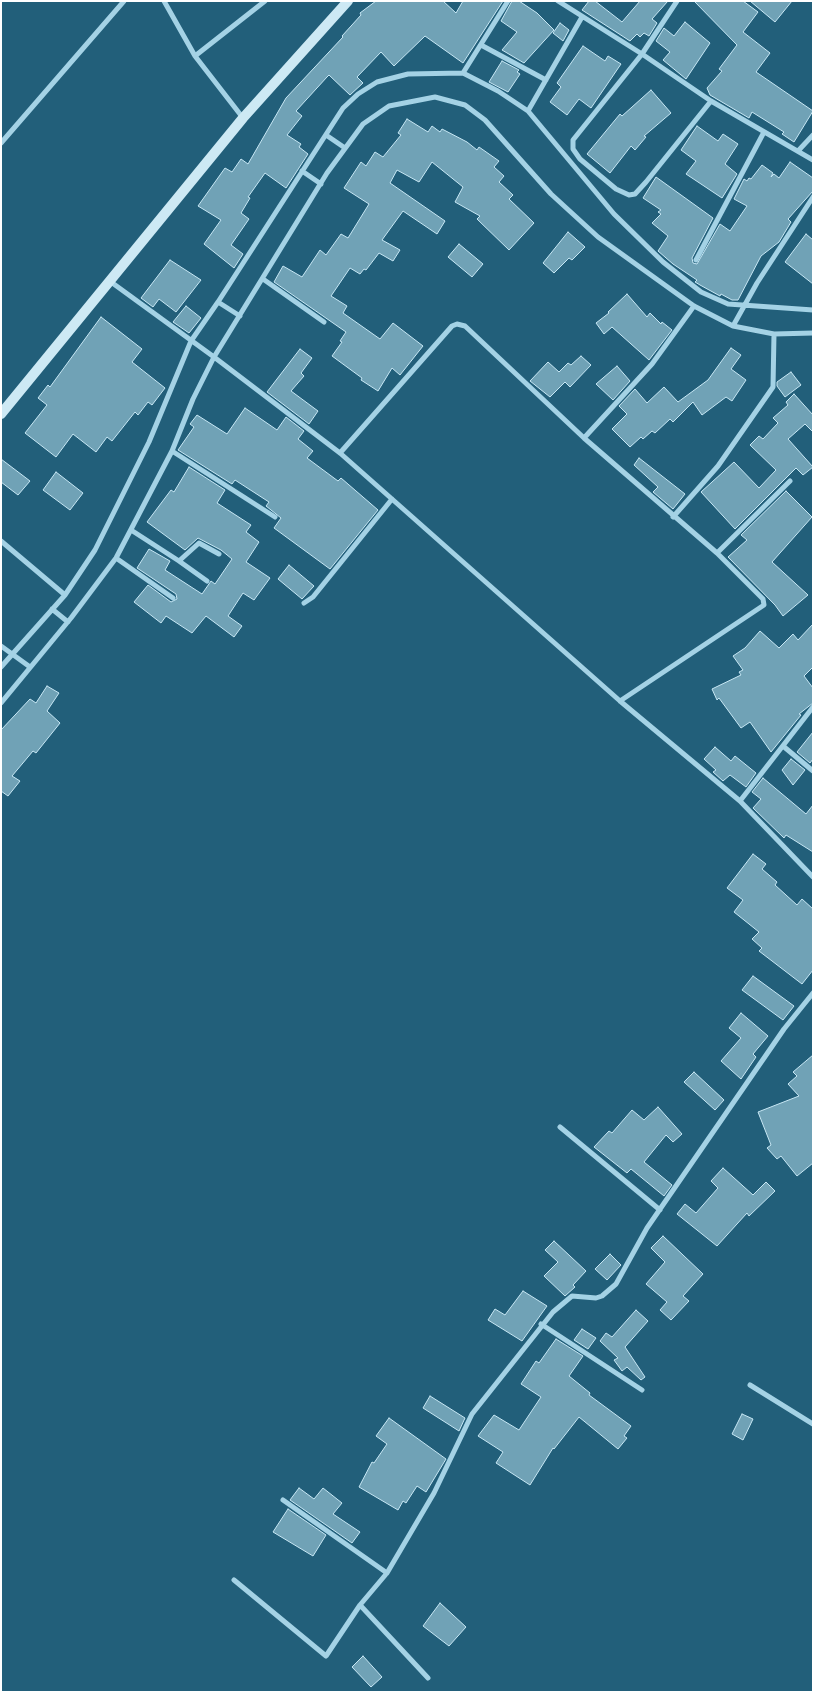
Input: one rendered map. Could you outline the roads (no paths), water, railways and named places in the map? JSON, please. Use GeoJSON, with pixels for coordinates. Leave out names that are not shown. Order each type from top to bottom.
{"type":"FeatureCollection","features":[{"type":"Feature","properties":{"kind":"street"},"geometry":{"type":"LineString","coordinates":[[1,143],[124,1]]}},
{"type":"Feature","properties":{"kind":"street"},"geometry":{"type":"LineString","coordinates":[[164,1],[195,56],[243,118]]}},
{"type":"Feature","properties":{"kind":"street"},"geometry":{"type":"LineString","coordinates":[[195,56],[264,1]]}},
{"type":"Feature","properties":{"kind":"street"},"geometry":{"type":"LineString","coordinates":[[1,414],[111,282],[243,118],[348,1]]}},
{"type":"Feature","properties":{"kind":"street"},"geometry":{"type":"LineString","coordinates":[[463,73],[508,1]]}},
{"type":"Feature","properties":{"kind":"street"},"geometry":{"type":"LineString","coordinates":[[558,1],[642,54],[711,101],[813,160]]}},
{"type":"Feature","properties":{"kind":"street"},"geometry":{"type":"LineString","coordinates":[[677,1],[642,54],[573,140],[573,149],[580,159],[616,189],[629,195],[642,188],[711,101]]}},
{"type":"Feature","properties":{"kind":"street"},"geometry":{"type":"LineString","coordinates":[[528,111],[582,17]]}},
{"type":"Feature","properties":{"kind":"street"},"geometry":{"type":"LineString","coordinates":[[481,45],[546,80]]}},
{"type":"Feature","properties":{"kind":"street"},"geometry":{"type":"LineString","coordinates":[[1,667],[54,610],[94,550],[149,442],[193,342],[328,137],[343,108],[358,94],[377,82],[408,74],[463,73],[498,91],[528,111],[614,214],[663,262],[712,299],[728,304],[813,310]]}},
{"type":"Feature","properties":{"kind":"street"},"geometry":{"type":"LineString","coordinates":[[1,703],[27,665],[66,621],[116,558],[172,451],[193,399],[214,357],[263,279],[319,183],[343,146],[362,124],[389,106],[435,97],[465,104],[486,120],[551,194],[598,237],[694,306],[735,324],[774,334],[813,333]]}},
{"type":"Feature","properties":{"kind":"street"},"geometry":{"type":"LineString","coordinates":[[696,260],[764,132]]}},
{"type":"Feature","properties":{"kind":"street"},"geometry":{"type":"LineString","coordinates":[[798,151],[813,135]]}},
{"type":"Feature","properties":{"kind":"street"},"geometry":{"type":"LineString","coordinates":[[328,137],[343,146]]}},
{"type":"Feature","properties":{"kind":"street"},"geometry":{"type":"LineString","coordinates":[[304,172],[319,183]]}},
{"type":"Feature","properties":{"kind":"street"},"geometry":{"type":"LineString","coordinates":[[735,324],[788,232],[813,197]]}},
{"type":"Feature","properties":{"kind":"street"},"geometry":{"type":"LineString","coordinates":[[263,279],[324,322]]}},
{"type":"Feature","properties":{"kind":"street"},"geometry":{"type":"LineString","coordinates":[[111,282],[207,351],[340,453],[620,701],[740,801],[813,877]]}},
{"type":"Feature","properties":{"kind":"street"},"geometry":{"type":"LineString","coordinates":[[220,303],[240,316]]}},
{"type":"Feature","properties":{"kind":"street"},"geometry":{"type":"LineString","coordinates":[[584,438],[652,364],[694,306]]}},
{"type":"Feature","properties":{"kind":"street"},"geometry":{"type":"LineString","coordinates":[[340,453],[452,326],[457,324],[464,326],[584,438],[673,517],[717,553],[763,599],[764,605],[620,701]]}},
{"type":"Feature","properties":{"kind":"street"},"geometry":{"type":"LineString","coordinates":[[673,517],[718,466],[773,388],[774,334]]}},
{"type":"Feature","properties":{"kind":"street"},"geometry":{"type":"LineString","coordinates":[[172,451],[275,517]]}},
{"type":"Feature","properties":{"kind":"street"},"geometry":{"type":"LineString","coordinates":[[717,553],[790,482]]}},
{"type":"Feature","properties":{"kind":"street"},"geometry":{"type":"LineString","coordinates":[[304,604],[313,597],[392,499]]}},
{"type":"Feature","properties":{"kind":"street"},"geometry":{"type":"LineString","coordinates":[[131,530],[207,581]]}},
{"type":"Feature","properties":{"kind":"street"},"geometry":{"type":"LineString","coordinates":[[1,541],[65,595]]}},
{"type":"Feature","properties":{"kind":"street"},"geometry":{"type":"LineString","coordinates":[[179,561],[199,543],[219,554]]}},
{"type":"Feature","properties":{"kind":"street"},"geometry":{"type":"LineString","coordinates":[[116,558],[174,598]]}},
{"type":"Feature","properties":{"kind":"street"},"geometry":{"type":"LineString","coordinates":[[54,610],[66,621]]}},
{"type":"Feature","properties":{"kind":"street"},"geometry":{"type":"LineString","coordinates":[[1,646],[27,665]]}},
{"type":"Feature","properties":{"kind":"street"},"geometry":{"type":"LineString","coordinates":[[740,801],[813,707]]}},
{"type":"Feature","properties":{"kind":"street"},"geometry":{"type":"LineString","coordinates":[[783,746],[813,771]]}},
{"type":"Feature","properties":{"kind":"street"},"geometry":{"type":"LineString","coordinates":[[234,1580],[326,1656],[360,1605],[387,1573],[434,1492],[472,1414],[541,1324],[572,1296],[596,1298],[616,1284],[660,1210],[784,1028],[813,993]]}},
{"type":"Feature","properties":{"kind":"street"},"geometry":{"type":"LineString","coordinates":[[560,1127],[660,1210]]}},
{"type":"Feature","properties":{"kind":"street"},"geometry":{"type":"LineString","coordinates":[[541,1324],[642,1390]]}},
{"type":"Feature","properties":{"kind":"street"},"geometry":{"type":"LineString","coordinates":[[750,1386],[813,1424]]}},
{"type":"Feature","properties":{"kind":"street"},"geometry":{"type":"LineString","coordinates":[[283,1500],[387,1573]]}},
{"type":"Feature","properties":{"kind":"street"},"geometry":{"type":"LineString","coordinates":[[360,1605],[428,1678]]}}]}
